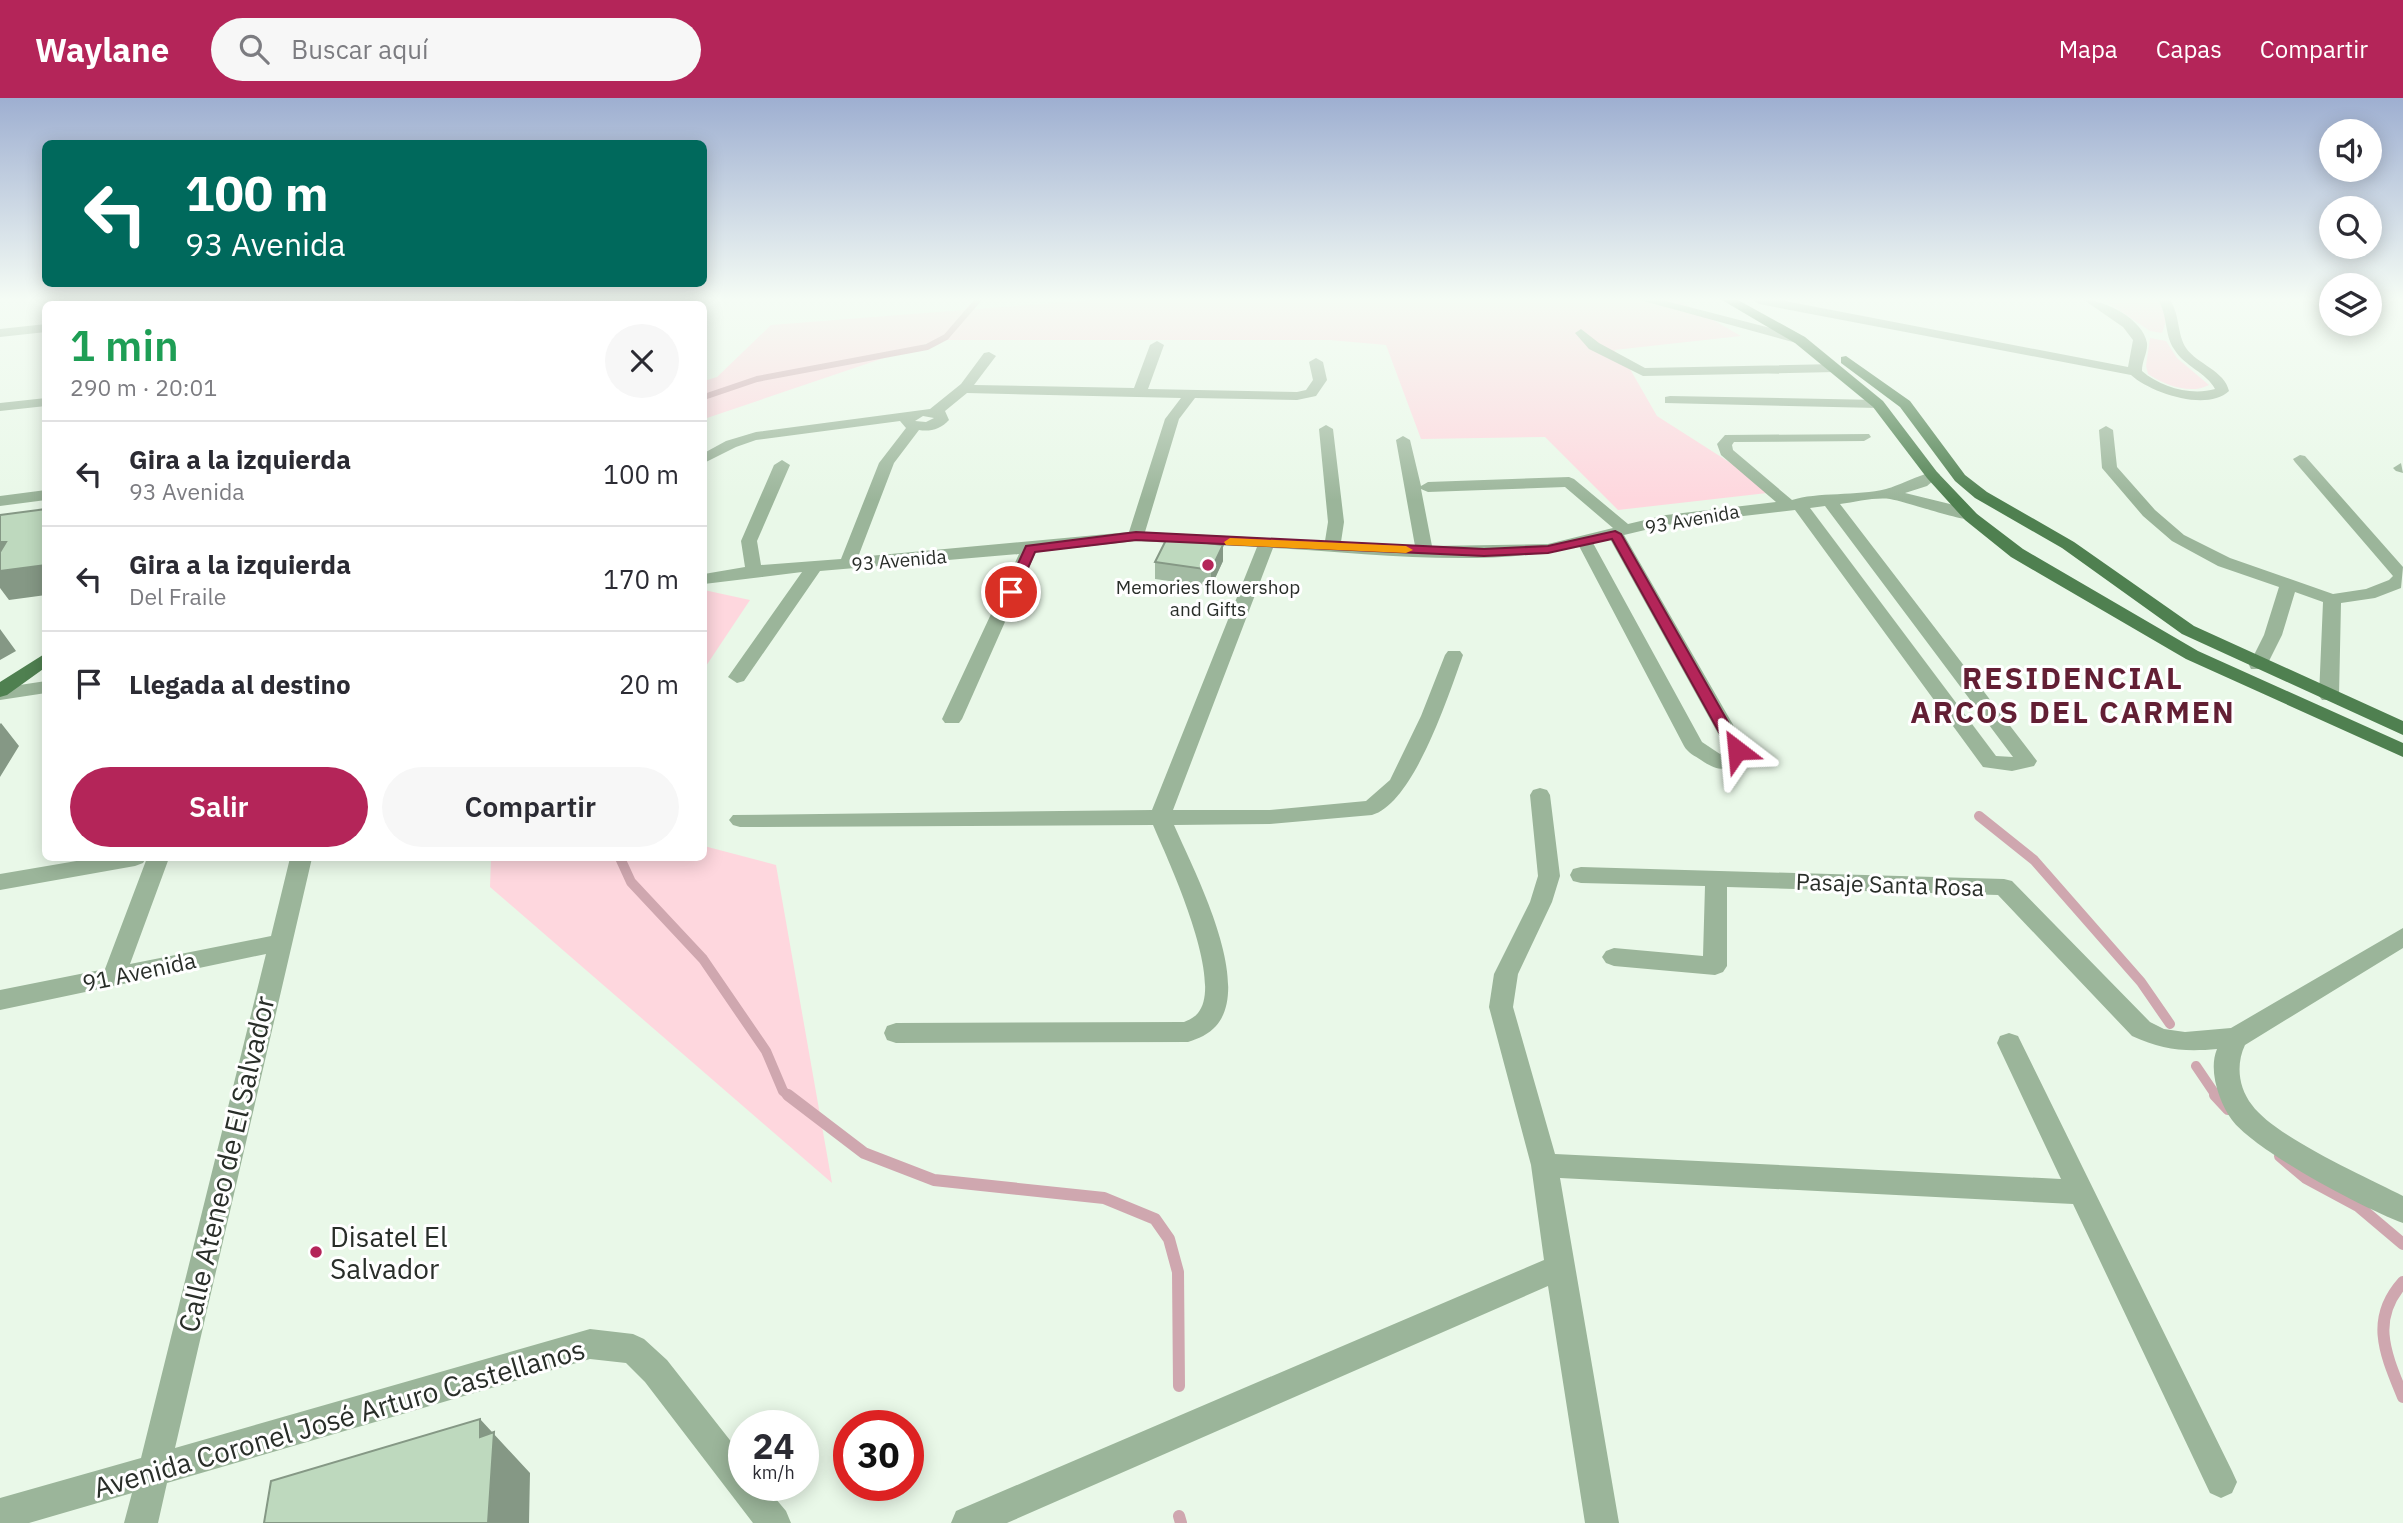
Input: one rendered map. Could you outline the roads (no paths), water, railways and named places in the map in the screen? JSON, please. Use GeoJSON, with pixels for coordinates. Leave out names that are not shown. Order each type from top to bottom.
{"type":"FeatureCollection","features":[{"type":"Feature","properties":{"kind":"main road"},"geometry":{"type":"LineString","coordinates":[[1856,366],[1905,404],[1960,478],[1981,495],[2068,545],[2188,631],[2403,729]]}},
{"type":"Feature","properties":{"kind":"main road"},"geometry":{"type":"LineString","coordinates":[[1835,368],[1878,404],[1932,475],[1970,517],[2017,553],[2192,655],[2403,751]]}},
{"type":"Feature","properties":{"kind":"main road"},"geometry":{"type":"LineString","coordinates":[[2051,574],[2048,567],[2051,562],[2071,558],[2098,566],[2113,575]]}},
{"type":"Feature","properties":{"kind":"main road"},"geometry":{"type":"LineString","coordinates":[[0,680],[42,650]]}},
{"type":"Feature","properties":{"kind":"main road"},"geometry":{"type":"LineString","coordinates":[[0,693],[42,661]]}},
{"type":"Feature","properties":{"kind":"street"},"geometry":{"type":"LineString","coordinates":[[707,456],[724,445],[753,435],[874,418],[912,421],[928,427],[939,423],[942,417],[935,412],[964,389],[981,366]]}},
{"type":"Feature","properties":{"kind":"street"},"geometry":{"type":"LineString","coordinates":[[1140,392],[1149,366]]}},
{"type":"Feature","properties":{"kind":"street"},"geometry":{"type":"LineString","coordinates":[[964,389],[1266,397],[1311,393],[1320,380],[1317,366]]}},
{"type":"Feature","properties":{"kind":"street"},"geometry":{"type":"LineString","coordinates":[[1633,366],[1643,372],[1835,368]]}},
{"type":"Feature","properties":{"kind":"street"},"geometry":{"type":"LineString","coordinates":[[2108,366],[2135,372],[2147,381],[2172,391],[2200,396],[2215,395],[2222,391],[2216,379],[2198,366]]}},
{"type":"Feature","properties":{"kind":"street"},"geometry":{"type":"LineString","coordinates":[[2135,366],[2135,372]]}},
{"type":"Feature","properties":{"kind":"street"},"geometry":{"type":"LineString","coordinates":[[1136,536],[1172,419],[1192,393]]}},
{"type":"Feature","properties":{"kind":"street"},"geometry":{"type":"LineString","coordinates":[[1670,400],[1878,404]]}},
{"type":"Feature","properties":{"kind":"street"},"geometry":{"type":"LineString","coordinates":[[0,407],[42,402]]}},
{"type":"Feature","properties":{"kind":"street"},"geometry":{"type":"LineString","coordinates":[[847,564],[887,463],[912,421]]}},
{"type":"Feature","properties":{"kind":"street"},"geometry":{"type":"LineString","coordinates":[[1326,429],[1336,522],[1332,546]]}},
{"type":"Feature","properties":{"kind":"street"},"geometry":{"type":"LineString","coordinates":[[2106,430],[2110,468],[2148,513],[2178,538],[2224,562],[2332,599],[2369,594],[2395,584],[2402,576],[2300,459]]}},
{"type":"Feature","properties":{"kind":"street"},"geometry":{"type":"LineString","coordinates":[[1829,500],[2027,761],[2012,764],[1990,762],[1792,504],[1726,452],[1724,444],[1730,438],[1864,438]]}},
{"type":"Feature","properties":{"kind":"street"},"geometry":{"type":"LineString","coordinates":[[1403,440],[1422,527],[1424,551]]}},
{"type":"Feature","properties":{"kind":"street"},"geometry":{"type":"LineString","coordinates":[[754,571],[749,541],[782,466]]}},
{"type":"Feature","properties":{"kind":"street","name":"93 Avenida"},"geometry":{"type":"LineString","coordinates":[[707,579],[754,571],[1030,548],[1136,536],[1424,551],[1548,549],[1666,520],[1886,494],[1922,483],[1932,475]]}},
{"type":"Feature","properties":{"kind":"street"},"geometry":{"type":"LineString","coordinates":[[1428,487],[1569,482],[1621,533],[1737,750],[1721,764],[1694,746],[1584,541]]}},
{"type":"Feature","properties":{"kind":"street","name":"93 Avenida"},"geometry":{"type":"LineString","coordinates":[[1886,494],[1944,506],[1970,517]]}},
{"type":"Feature","properties":{"kind":"street"},"geometry":{"type":"LineString","coordinates":[[0,501],[42,496]]}},
{"type":"Feature","properties":{"kind":"street"},"geometry":{"type":"LineString","coordinates":[[896,1033],[1188,1032],[1210,1017],[1219,989],[1211,944],[1160,816],[1266,544]]}},
{"type":"Feature","properties":{"kind":"street"},"geometry":{"type":"LineString","coordinates":[[952,719],[1030,548]]}},
{"type":"Feature","properties":{"kind":"street"},"geometry":{"type":"LineString","coordinates":[[737,677],[815,565]]}},
{"type":"Feature","properties":{"kind":"street"},"geometry":{"type":"LineString","coordinates":[[2258,665],[2273,635],[2288,585]]}},
{"type":"Feature","properties":{"kind":"street"},"geometry":{"type":"LineString","coordinates":[[2329,696],[2332,599]]}},
{"type":"Feature","properties":{"kind":"street"},"geometry":{"type":"LineString","coordinates":[[740,820],[1270,817],[1372,808],[1398,784],[1430,716],[1454,655]]}},
{"type":"Feature","properties":{"kind":"street"},"geometry":{"type":"LineString","coordinates":[[0,693],[42,688]]}},
{"type":"Feature","properties":{"kind":"street"},"geometry":{"type":"LineString","coordinates":[[1540,795],[1549,876],[1541,902],[1506,974],[1501,1007],[1545,1165],[1559,1267],[1602,1523]]}},
{"type":"Feature","properties":{"kind":"street"},"geometry":{"type":"LineString","coordinates":[[0,882],[118,861]]}},
{"type":"Feature","properties":{"kind":"street"},"geometry":{"type":"LineString","coordinates":[[114,976],[157,861]]}},
{"type":"Feature","properties":{"kind":"street","name":"Calle Ateneo de El Salvador"},"geometry":{"type":"LineString","coordinates":[[141,1523],[278,943],[300,861]]}},
{"type":"Feature","properties":{"kind":"street","name":"Pasaje Santa Rosa"},"geometry":{"type":"LineString","coordinates":[[1581,875],[2004,887],[2141,1029],[2161,1038],[2185,1042],[2235,1038],[2403,937]]}},
{"type":"Feature","properties":{"kind":"street"},"geometry":{"type":"LineString","coordinates":[[1614,957],[1715,966],[1716,879]]}},
{"type":"Feature","properties":{"kind":"street","name":"91 Avenida"},"geometry":{"type":"LineString","coordinates":[[0,1000],[278,943]]}},
{"type":"Feature","properties":{"kind":"street"},"geometry":{"type":"LineString","coordinates":[[2235,1038],[2225,1061],[2228,1081],[2242,1114],[2269,1136],[2317,1166],[2403,1210]]}},
{"type":"Feature","properties":{"kind":"street"},"geometry":{"type":"LineString","coordinates":[[2010,1042],[2221,1482]]}},
{"type":"Feature","properties":{"kind":"street"},"geometry":{"type":"LineString","coordinates":[[1545,1165],[2081,1192]]}},
{"type":"Feature","properties":{"kind":"street"},"geometry":{"type":"LineString","coordinates":[[968,1523],[1559,1267]]}},
{"type":"Feature","properties":{"kind":"street","name":"Avenida Coronel José Arturo Castellanos"},"geometry":{"type":"LineString","coordinates":[[0,1515],[590,1344],[633,1349],[656,1371],[728,1464]]}},
{"type":"Feature","properties":{"kind":"street","name":"Avenida Coronel José Arturo Castellanos"},"geometry":{"type":"LineString","coordinates":[[757,1501],[774,1523]]}},
{"type":"Feature","properties":{"kind":"waterway"},"geometry":{"type":"LineString","coordinates":[[707,396],[757,379],[823,366]]}},
{"type":"Feature","properties":{"kind":"waterway"},"geometry":{"type":"LineString","coordinates":[[1979,816],[2034,860],[2141,982],[2170,1024]]}},
{"type":"Feature","properties":{"kind":"waterway"},"geometry":{"type":"LineString","coordinates":[[621,861],[631,882],[703,959],[766,1051],[783,1091],[790,1097]]}},
{"type":"Feature","properties":{"kind":"waterway"},"geometry":{"type":"LineString","coordinates":[[2196,1066],[2217,1097]]}},
{"type":"Feature","properties":{"kind":"waterway"},"geometry":{"type":"LineString","coordinates":[[788,1095],[864,1153],[934,1180],[1104,1198],[1155,1219],[1169,1239],[1178,1272],[1179,1386]]}},
{"type":"Feature","properties":{"kind":"waterway"},"geometry":{"type":"LineString","coordinates":[[2215,1095],[2228,1109]]}},
{"type":"Feature","properties":{"kind":"waterway"},"geometry":{"type":"LineString","coordinates":[[2280,1156],[2306,1178],[2358,1206],[2403,1244]]}},
{"type":"Feature","properties":{"kind":"waterway"},"geometry":{"type":"LineString","coordinates":[[2403,1282],[2386,1310],[2384,1324],[2387,1352],[2403,1397]]}},
{"type":"Feature","properties":{"kind":"waterway"},"geometry":{"type":"LineString","coordinates":[[1179,1516],[1181,1523]]}},
{"type":"Feature","properties":{"kind":"place","name":"Memories flowershop and Gifts"},"geometry":{"type":"Point","coordinates":[1208,565]}},
{"type":"Feature","properties":{"kind":"place","name":"Disatel El Salvador"},"geometry":{"type":"Point","coordinates":[316,1252]}},
{"type":"Feature","properties":{"kind":"district","name":"RESIDENCIAL ARCOS DEL CARMEN"},"geometry":{"type":"Point","coordinates":[2073,694]}}]}
